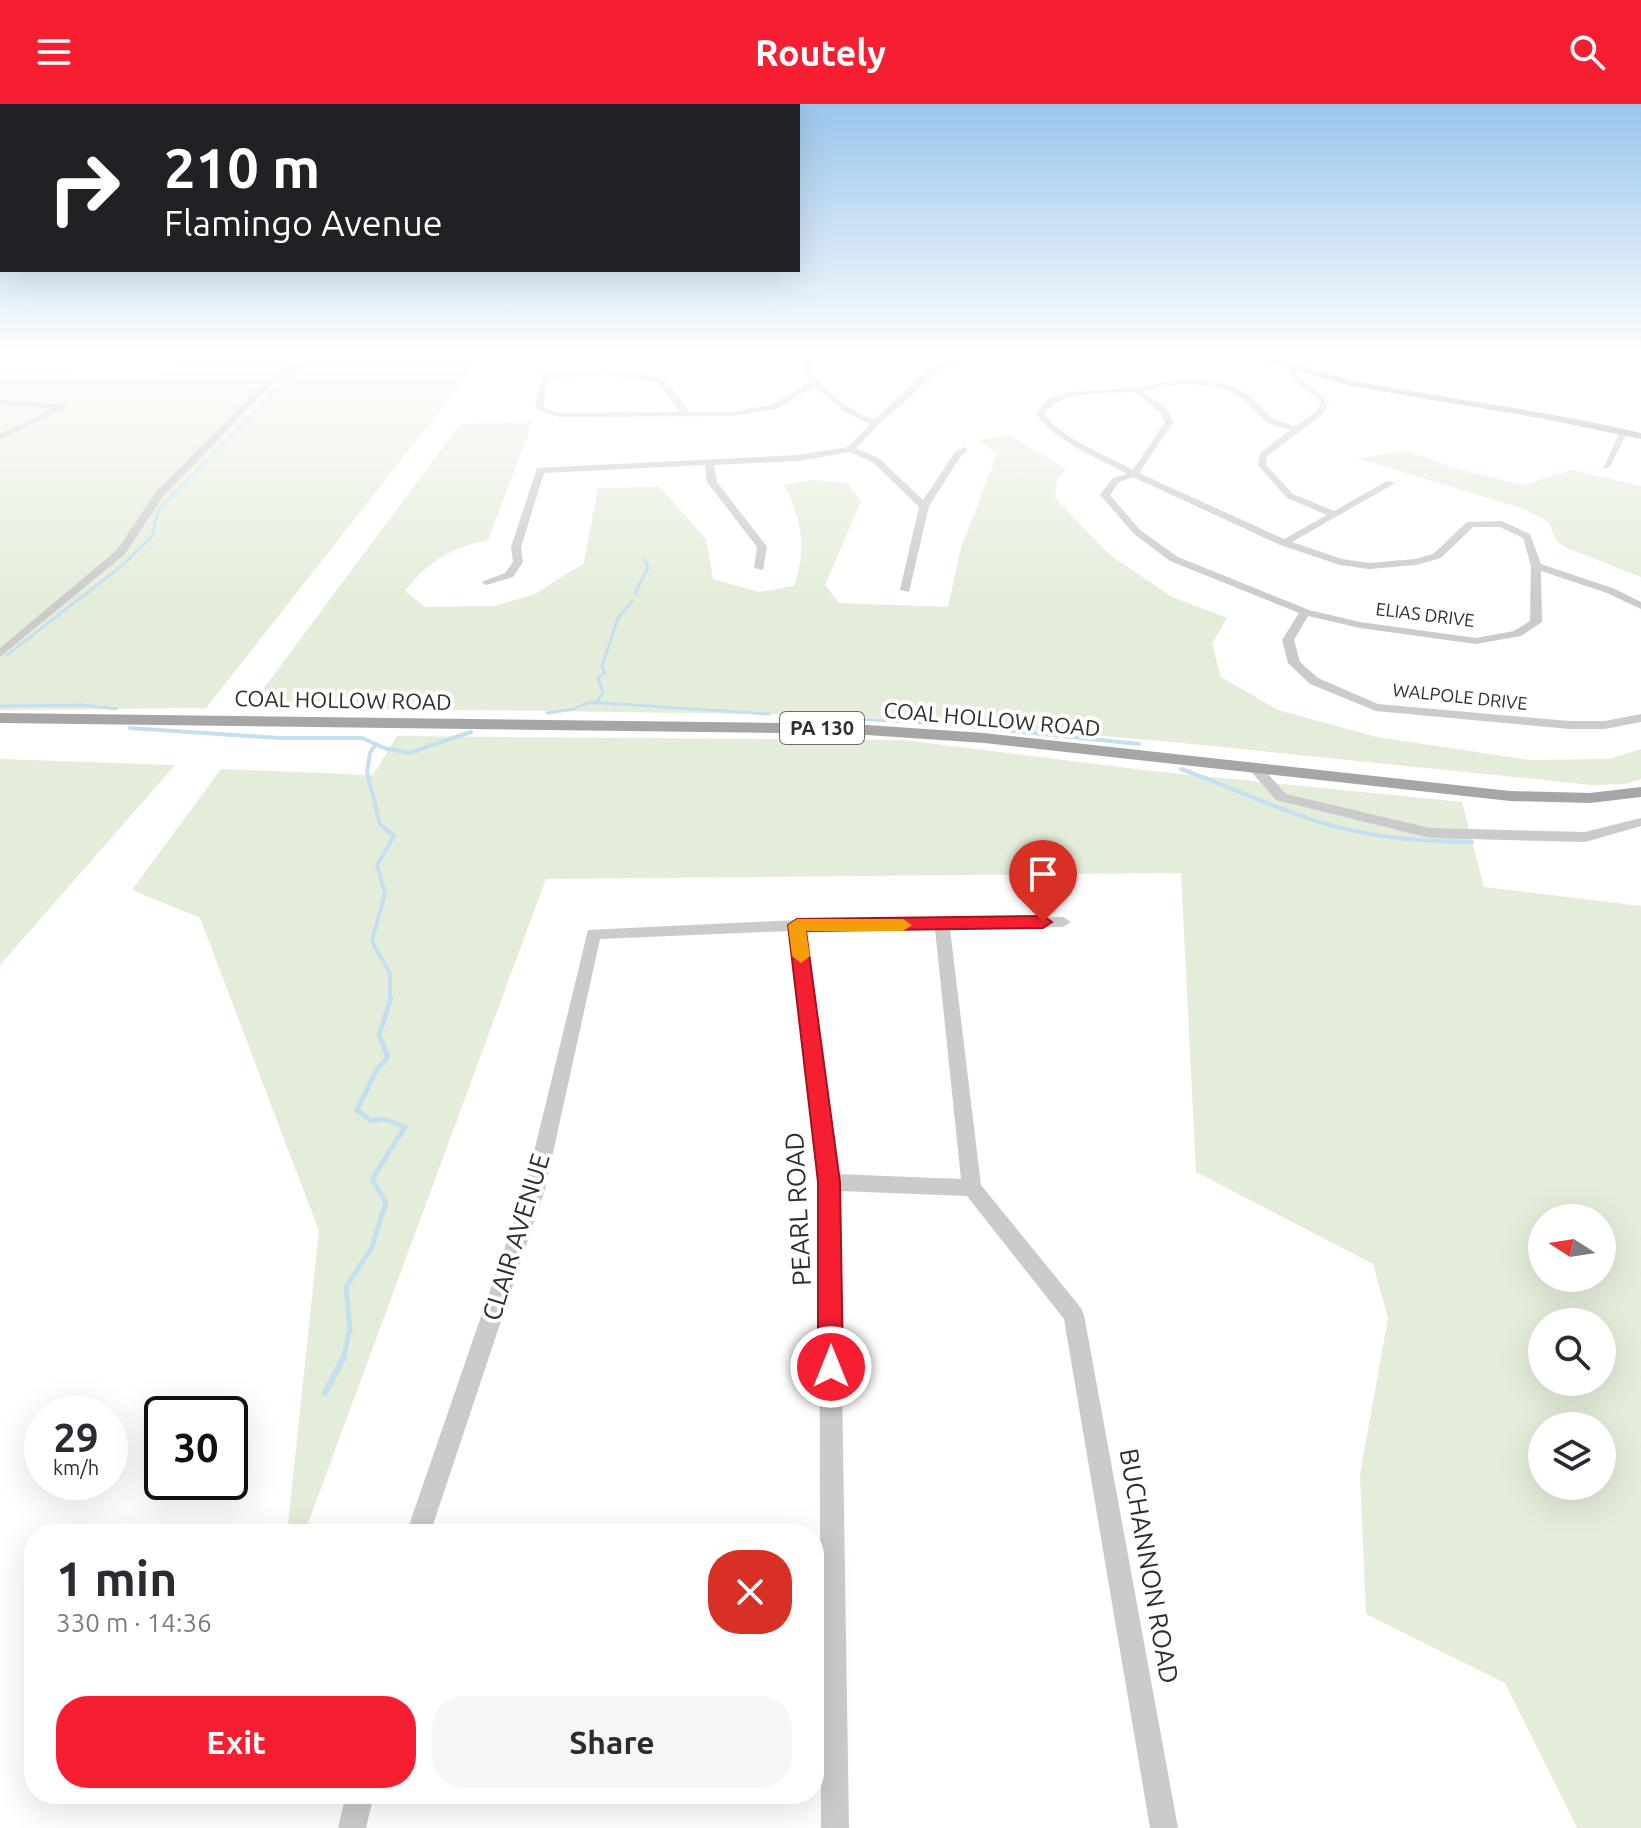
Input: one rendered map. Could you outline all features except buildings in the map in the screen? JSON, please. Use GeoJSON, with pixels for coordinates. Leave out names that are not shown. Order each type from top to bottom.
{"type":"FeatureCollection","features":[{"type":"Feature","properties":{"kind":"main road","name":"COAL HOLLOW ROAD"},"geometry":{"type":"LineString","coordinates":[[0,718],[852,729],[984,738],[1510,796],[1590,798],[1641,792]]}},
{"type":"Feature","properties":{"kind":"street"},"geometry":{"type":"LineString","coordinates":[[0,653],[121,552],[159,494],[215,437]]}},
{"type":"Feature","properties":{"kind":"street"},"geometry":{"type":"LineString","coordinates":[[851,449],[862,437]]}},
{"type":"Feature","properties":{"kind":"street"},"geometry":{"type":"LineString","coordinates":[[1068,437],[1134,474],[1159,437]]}},
{"type":"Feature","properties":{"kind":"street"},"geometry":{"type":"LineString","coordinates":[[1285,437],[1263,455],[1262,465],[1290,496],[1333,514]]}},
{"type":"Feature","properties":{"kind":"street"},"geometry":{"type":"LineString","coordinates":[[1606,467],[1621,437]]}},
{"type":"Feature","properties":{"kind":"street"},"geometry":{"type":"LineString","coordinates":[[486,582],[509,575],[518,562],[516,547],[540,470],[798,458],[851,449],[877,461],[924,506]]}},
{"type":"Feature","properties":{"kind":"street"},"geometry":{"type":"LineString","coordinates":[[905,590],[924,506],[958,454],[964,450]]}},
{"type":"Feature","properties":{"kind":"street"},"geometry":{"type":"LineString","coordinates":[[709,462],[712,482],[762,547],[759,568]]}},
{"type":"Feature","properties":{"kind":"street","name":"ELIAS DRIVE"},"geometry":{"type":"LineString","coordinates":[[1134,474],[1284,543],[1340,562],[1397,565],[1437,556],[1470,524],[1502,524],[1527,536],[1536,566],[1536,622],[1517,634],[1476,641],[1360,625],[1305,612],[1174,559],[1137,532],[1105,495],[1116,480],[1134,474]]}},
{"type":"Feature","properties":{"kind":"street"},"geometry":{"type":"LineString","coordinates":[[1284,543],[1390,483]]}},
{"type":"Feature","properties":{"kind":"street"},"geometry":{"type":"LineString","coordinates":[[1536,566],[1611,591],[1641,606]]}},
{"type":"Feature","properties":{"kind":"street","name":"WALPOLE DRIVE"},"geometry":{"type":"LineString","coordinates":[[1305,612],[1288,640],[1294,663],[1314,681],[1376,707],[1569,725],[1605,725],[1641,718]]}},
{"type":"Feature","properties":{"kind":"street"},"geometry":{"type":"LineString","coordinates":[[1254,767],[1281,797],[1430,833],[1585,837],[1641,822]]}},
{"type":"Feature","properties":{"kind":"street"},"geometry":{"type":"LineString","coordinates":[[797,925],[1063,922]]}},
{"type":"Feature","properties":{"kind":"street","name":"CLAIR AVENUE"},"geometry":{"type":"LineString","coordinates":[[421,1524],[535,1189],[593,934],[797,925]]}},
{"type":"Feature","properties":{"kind":"street","name":"PEARL ROAD"},"geometry":{"type":"LineString","coordinates":[[797,925],[829,1182],[835,1828]]}},
{"type":"Feature","properties":{"kind":"street"},"geometry":{"type":"LineString","coordinates":[[829,1182],[972,1188],[942,925]]}},
{"type":"Feature","properties":{"kind":"street","name":"BUCHANNON ROAD"},"geometry":{"type":"LineString","coordinates":[[972,1188],[1074,1315],[1164,1828]]}},
{"type":"Feature","properties":{"kind":"street"},"geometry":{"type":"LineString","coordinates":[[352,1828],[358,1804]]}},
{"type":"Feature","properties":{"kind":"green space"},"geometry":{"type":"Polygon","coordinates":[[[0,437],[419,437],[206,708],[0,710],[0,437]]]}},
{"type":"Feature","properties":{"kind":"green space"},"geometry":{"type":"Polygon","coordinates":[[[450,437],[527,437],[488,540],[441,557],[405,591],[425,607],[494,606],[533,595],[584,563],[598,488],[660,487],[706,539],[713,579],[759,592],[794,586],[801,534],[784,485],[813,480],[847,483],[861,501],[825,585],[839,603],[948,607],[961,548],[997,454],[978,440],[1013,437],[1066,469],[1057,479],[1055,498],[1110,555],[1172,597],[1227,618],[1212,644],[1221,677],[1278,710],[1377,737],[1529,760],[1608,759],[1641,749],[1641,779],[1626,784],[1592,785],[1152,740],[836,715],[250,707],[450,437]]]}},
{"type":"Feature","properties":{"kind":"green space"},"geometry":{"type":"Polygon","coordinates":[[[1407,451],[1454,468],[1523,485],[1572,470],[1641,486],[1641,577],[1557,542],[1549,523],[1527,510],[1357,458],[1407,451]]]}},
{"type":"Feature","properties":{"kind":"green space"},"geometry":{"type":"Polygon","coordinates":[[[397,736],[903,740],[1152,771],[1462,802],[1484,887],[1641,906],[1641,1828],[1577,1828],[1505,1683],[1366,1614],[1360,1474],[1388,1318],[1373,1264],[1196,1172],[1181,873],[546,879],[308,1524],[288,1524],[319,1231],[200,918],[132,890],[221,769],[373,775],[397,736]]]}},
{"type":"Feature","properties":{"kind":"green space"},"geometry":{"type":"Polygon","coordinates":[[[0,759],[175,765],[0,965],[0,759]]]}},
{"type":"Feature","properties":{"kind":"waterway"},"geometry":{"type":"LineString","coordinates":[[157,518],[159,509],[230,437]]}},
{"type":"Feature","properties":{"kind":"waterway"},"geometry":{"type":"LineString","coordinates":[[7,655],[119,568],[152,537],[157,516]]}},
{"type":"Feature","properties":{"kind":"waterway"},"geometry":{"type":"LineString","coordinates":[[635,593],[648,568],[645,559]]}},
{"type":"Feature","properties":{"kind":"waterway"},"geometry":{"type":"LineString","coordinates":[[596,702],[603,693],[598,678],[605,673],[602,667],[618,618],[632,601]]}},
{"type":"Feature","properties":{"kind":"waterway"},"geometry":{"type":"LineString","coordinates":[[547,713],[596,702]]}},
{"type":"Feature","properties":{"kind":"waterway"},"geometry":{"type":"LineString","coordinates":[[596,702],[769,714]]}},
{"type":"Feature","properties":{"kind":"waterway"},"geometry":{"type":"LineString","coordinates":[[0,706],[82,705],[116,709]]}},
{"type":"Feature","properties":{"kind":"waterway"},"geometry":{"type":"LineString","coordinates":[[792,715],[991,727]]}},
{"type":"Feature","properties":{"kind":"waterway"},"geometry":{"type":"LineString","coordinates":[[957,725],[1139,744]]}},
{"type":"Feature","properties":{"kind":"waterway"},"geometry":{"type":"LineString","coordinates":[[130,728],[280,738],[362,738],[376,744]]}},
{"type":"Feature","properties":{"kind":"waterway"},"geometry":{"type":"LineString","coordinates":[[376,744],[409,753],[471,732]]}},
{"type":"Feature","properties":{"kind":"waterway"},"geometry":{"type":"LineString","coordinates":[[376,744],[370,753],[367,772],[380,824],[394,836],[377,865],[385,893],[372,941],[390,974],[390,1000]]}},
{"type":"Feature","properties":{"kind":"waterway"},"geometry":{"type":"LineString","coordinates":[[1181,769],[1284,810],[1338,827],[1395,838],[1472,842]]}},
{"type":"Feature","properties":{"kind":"waterway"},"geometry":{"type":"LineString","coordinates":[[343,1359],[350,1329],[346,1287],[372,1247],[386,1202],[372,1179],[405,1127],[384,1119],[371,1121],[357,1110],[376,1071],[388,1057],[379,1035],[391,998]]}},
{"type":"Feature","properties":{"kind":"waterway"},"geometry":{"type":"LineString","coordinates":[[325,1393],[343,1359]]}},
{"type":"Feature","properties":{"kind":"slow traffic"},"geometry":{"type":"LineString","coordinates":[[801,956],[797,925],[903,925]]}},
{"type":"Feature","properties":{"kind":"route"},"geometry":{"type":"LineString","coordinates":[[831,1367],[829,1182],[797,925],[1043,922]]}}]}
